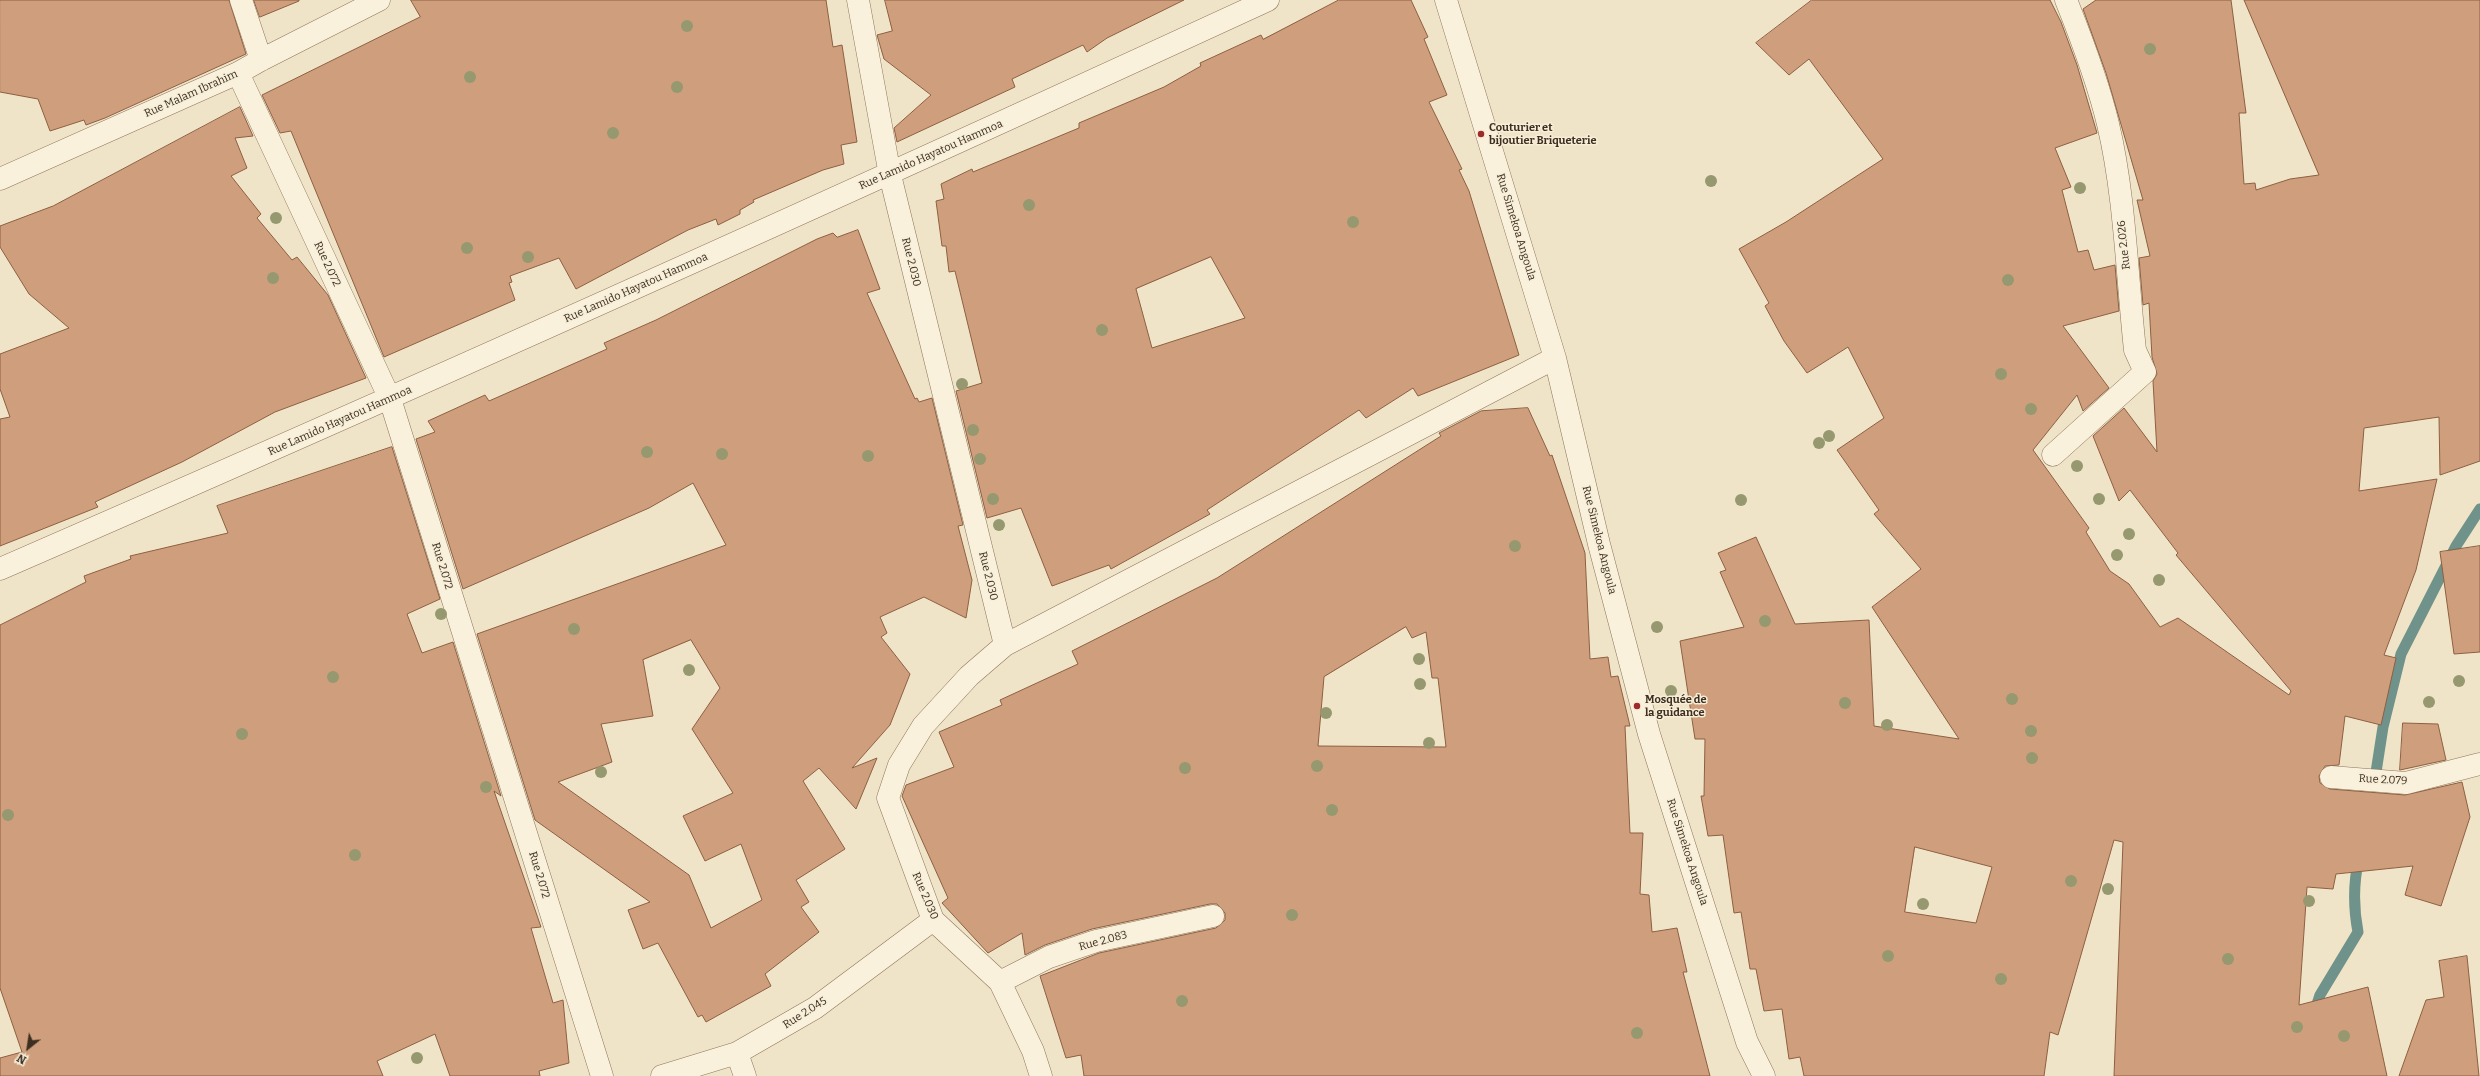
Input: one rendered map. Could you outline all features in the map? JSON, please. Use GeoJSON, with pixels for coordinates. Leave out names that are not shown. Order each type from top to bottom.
{"type":"FeatureCollection","features":[{"type":"Feature","properties":{"kind":"street"},"geometry":{"type":"LineString","coordinates":[[241,0],[261,60]]}},
{"type":"Feature","properties":{"kind":"street","name":"Rue Malam Ibrahim"},"geometry":{"type":"LineString","coordinates":[[0,179],[238,74],[261,60],[379,0]]}},
{"type":"Feature","properties":{"kind":"street","name":"Rue 2.030"},"geometry":{"type":"LineString","coordinates":[[858,0],[890,175],[1005,645],[969,676],[922,726],[899,765],[888,798],[933,920],[1000,982],[1033,1051],[1041,1076]]}},
{"type":"Feature","properties":{"kind":"street","name":"Rue Lamido Hayatou Hammoa"},"geometry":{"type":"LineString","coordinates":[[0,569],[390,399],[890,175],[1268,0]]}},
{"type":"Feature","properties":{"kind":"street","name":"Rue Simekoa Angoula"},"geometry":{"type":"LineString","coordinates":[[1446,0],[1555,358],[1599,544],[1649,734],[1747,1042],[1764,1076]]}},
{"type":"Feature","properties":{"kind":"street","name":"Rue 2.026"},"geometry":{"type":"LineString","coordinates":[[2053,455],[2145,372],[2135,350],[2117,170],[2108,124],[2084,44],[2066,0]]}},
{"type":"Feature","properties":{"kind":"street","name":"Rue 2.072"},"geometry":{"type":"LineString","coordinates":[[238,74],[390,399],[602,1076]]}},
{"type":"Feature","properties":{"kind":"street"},"geometry":{"type":"LineString","coordinates":[[1005,645],[1555,358]]}},
{"type":"Feature","properties":{"kind":"street","name":"Rue 2.079"},"geometry":{"type":"LineString","coordinates":[[2331,777],[2406,783],[2480,764]]}},
{"type":"Feature","properties":{"kind":"street","name":"Rue 2.083"},"geometry":{"type":"LineString","coordinates":[[1000,982],[1049,957],[1096,941],[1213,916]]}},
{"type":"Feature","properties":{"kind":"street","name":"Rue 2.045"},"geometry":{"type":"LineString","coordinates":[[662,1076],[737,1053],[815,1008],[933,920]]}},
{"type":"Feature","properties":{"kind":"street"},"geometry":{"type":"LineString","coordinates":[[737,1053],[745,1076]]}},
{"type":"Feature","properties":{"kind":"building"},"geometry":{"type":"Polygon","coordinates":[[[0,0],[229,0],[246,54],[105,118],[86,125],[84,120],[50,131],[38,99],[0,92],[0,0]]]}},
{"type":"Feature","properties":{"kind":"building"},"geometry":{"type":"Polygon","coordinates":[[[254,0],[299,0],[299,1],[260,17],[254,0]]]}},
{"type":"Feature","properties":{"kind":"building"},"geometry":{"type":"Polygon","coordinates":[[[411,0],[826,0],[833,47],[842,45],[857,142],[841,145],[844,164],[823,170],[753,200],[754,202],[740,210],[740,214],[718,225],[716,219],[688,230],[576,289],[559,258],[510,276],[512,282],[509,283],[515,300],[384,357],[291,131],[280,133],[262,95],[420,17],[411,0]]]}},
{"type":"Feature","properties":{"kind":"building"},"geometry":{"type":"Polygon","coordinates":[[[885,0],[1184,0],[1107,38],[1087,52],[1083,45],[1012,79],[1015,87],[897,142],[894,128],[931,95],[884,59],[877,35],[892,31],[885,0]]]}},
{"type":"Feature","properties":{"kind":"building"},"geometry":{"type":"Polygon","coordinates":[[[1339,0],[1411,0],[1428,37],[1424,39],[1447,95],[1429,102],[1462,169],[1459,170],[1469,191],[1519,355],[1418,396],[1413,388],[1366,418],[1359,410],[1207,510],[1210,514],[1111,569],[1109,565],[1052,586],[1021,508],[987,518],[956,391],[982,383],[955,271],[949,272],[946,246],[942,246],[936,201],[944,199],[941,184],[972,169],[973,172],[1079,128],[1079,123],[1164,87],[1201,66],[1200,63],[1261,35],[1263,39],[1339,0]],[[1211,257],[1136,289],[1152,348],[1245,318],[1211,257]]]}},
{"type":"Feature","properties":{"kind":"building"},"geometry":{"type":"Polygon","coordinates":[[[1812,0],[2050,0],[2061,22],[2077,65],[2097,133],[2055,148],[2071,187],[2062,190],[2078,252],[2088,250],[2094,270],[2115,265],[2119,311],[2063,326],[2109,388],[2083,411],[2077,395],[2033,450],[2089,528],[2086,532],[2110,571],[2129,584],[2160,627],[2178,618],[2289,695],[2291,691],[2176,555],[2178,553],[2130,490],[2119,501],[2093,436],[2124,408],[2157,452],[2153,381],[2157,374],[2152,357],[2149,303],[2143,305],[2139,258],[2150,256],[2137,200],[2143,200],[2106,73],[2083,9],[2096,0],[2231,0],[2246,113],[2239,113],[2244,184],[2255,183],[2256,190],[2290,179],[2319,175],[2244,0],[2480,0],[2480,461],[2440,475],[2439,417],[2364,428],[2359,491],[2437,479],[2416,570],[2384,655],[2396,658],[2381,725],[2345,716],[2339,765],[2325,766],[2319,776],[2320,783],[2330,789],[2405,795],[2462,782],[2470,817],[2441,906],[2405,895],[2413,866],[2336,874],[2333,889],[2307,887],[2299,1005],[2368,987],[2387,1076],[2114,1076],[2123,842],[2114,840],[2058,1035],[2050,1032],[2044,1076],[1804,1076],[1800,1057],[1789,1059],[1782,1009],[1764,1011],[1756,969],[1750,969],[1741,912],[1734,913],[1723,835],[1708,836],[1701,796],[1704,796],[1705,739],[1695,739],[1680,641],[1744,627],[1720,572],[1726,570],[1718,553],[1756,537],[1795,624],[1869,620],[1874,726],[1959,739],[1872,607],[1921,569],[1874,514],[1879,510],[1837,450],[1884,418],[1848,347],[1807,373],[1784,341],[1765,306],[1769,303],[1739,249],[1786,222],[1883,159],[1809,59],[1789,75],[1756,43],[1812,0]],[[1915,847],[1905,912],[1976,923],[1992,867],[1915,847]]]}},
{"type":"Feature","properties":{"kind":"building"},"geometry":{"type":"Polygon","coordinates":[[[240,107],[253,136],[235,138],[247,168],[231,176],[261,214],[257,218],[292,260],[297,257],[328,295],[366,378],[275,412],[182,462],[95,502],[98,507],[0,546],[0,419],[10,417],[0,389],[0,354],[69,328],[29,294],[0,247],[0,226],[53,206],[240,107]]]}},
{"type":"Feature","properties":{"kind":"building"},"geometry":{"type":"Polygon","coordinates":[[[858,230],[880,289],[867,293],[915,399],[917,398],[919,402],[932,398],[963,525],[958,526],[972,580],[966,618],[924,597],[880,617],[887,633],[881,637],[910,674],[890,725],[852,768],[877,758],[856,809],[819,768],[803,781],[845,849],[796,880],[809,902],[801,907],[819,932],[765,974],[771,986],[706,1022],[702,1015],[698,1017],[658,943],[643,949],[628,910],[650,902],[535,820],[477,634],[726,545],[693,483],[649,508],[463,589],[416,439],[435,432],[428,421],[485,395],[489,401],[607,349],[604,343],[656,320],[817,239],[833,233],[837,237],[858,230]],[[691,640],[643,660],[653,716],[601,724],[612,762],[558,782],[689,875],[711,928],[762,900],[741,844],[705,861],[683,816],[733,793],[692,729],[720,688],[691,640]]]}},
{"type":"Feature","properties":{"kind":"building"},"geometry":{"type":"Polygon","coordinates":[[[1528,408],[1550,456],[1552,455],[1585,553],[1590,659],[1608,657],[1611,677],[1618,676],[1630,726],[1625,726],[1630,833],[1643,833],[1640,894],[1649,895],[1652,932],[1677,928],[1687,972],[1683,972],[1710,1076],[1084,1076],[1081,1055],[1066,1058],[1040,976],[1099,953],[1216,928],[1225,920],[1225,913],[1217,904],[1210,904],[1092,929],[1045,945],[1025,955],[1022,933],[988,953],[942,903],[948,898],[902,796],[906,785],[954,767],[939,732],[1002,705],[1000,700],[1078,664],[1072,651],[1217,578],[1441,436],[1439,433],[1481,411],[1528,408]],[[1406,627],[1324,677],[1318,746],[1446,747],[1438,678],[1432,678],[1426,632],[1412,638],[1406,627]]]}},
{"type":"Feature","properties":{"kind":"building"},"geometry":{"type":"Polygon","coordinates":[[[392,447],[440,599],[407,614],[422,653],[453,642],[501,796],[494,791],[541,927],[531,928],[553,1003],[563,1000],[569,1063],[539,1071],[540,1076],[450,1076],[435,1034],[377,1061],[383,1076],[0,1076],[0,1058],[22,1052],[0,988],[0,625],[86,582],[84,576],[131,559],[130,556],[228,533],[217,506],[392,447]]]}},
{"type":"Feature","properties":{"kind":"building"},"geometry":{"type":"Polygon","coordinates":[[[2480,546],[2480,652],[2454,654],[2440,552],[2480,546]]]}},
{"type":"Feature","properties":{"kind":"building"},"geometry":{"type":"Polygon","coordinates":[[[2403,723],[2438,724],[2446,760],[2400,770],[2403,723]]]}},
{"type":"Feature","properties":{"kind":"building"},"geometry":{"type":"Polygon","coordinates":[[[2467,956],[2479,1076],[2399,1076],[2426,1000],[2444,997],[2439,961],[2467,956]]]}},
{"type":"Feature","properties":{"kind":"waterway"},"geometry":{"type":"LineString","coordinates":[[2374,785],[2383,727],[2401,654],[2456,546],[2480,509]]}},
{"type":"Feature","properties":{"kind":"waterway"},"geometry":{"type":"LineString","coordinates":[[2319,1015],[2317,1004],[2320,995],[2358,932],[2354,895],[2359,858]]}},
{"type":"Feature","properties":{"kind":"place","name":"Couturier et bijoutier Briqueterie"},"geometry":{"type":"Point","coordinates":[1481,134]}},
{"type":"Feature","properties":{"kind":"place","name":"Mosquée de la guidance"},"geometry":{"type":"Point","coordinates":[1637,706]}}]}
